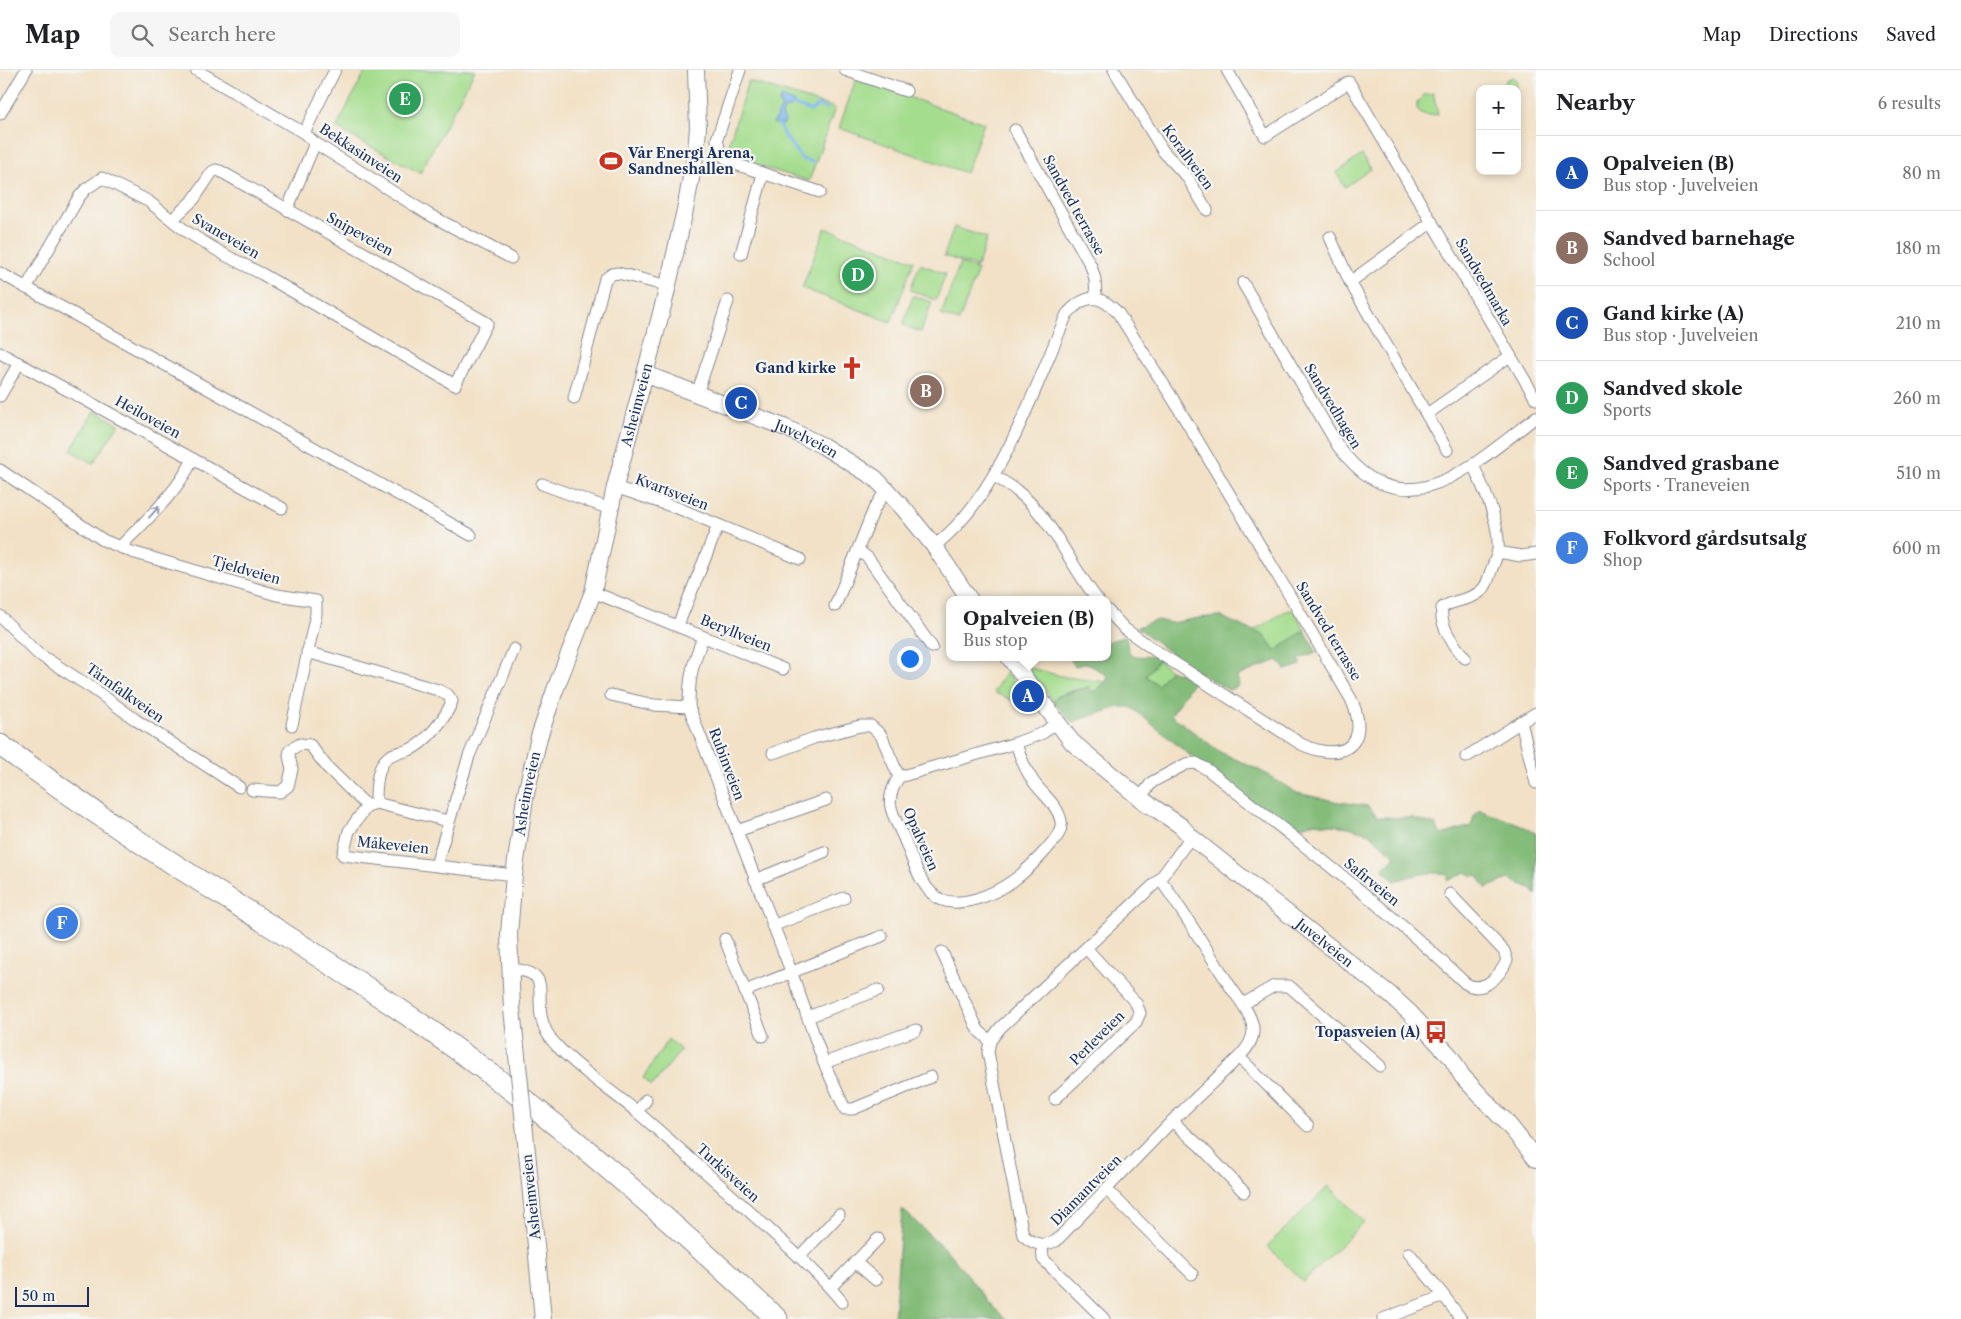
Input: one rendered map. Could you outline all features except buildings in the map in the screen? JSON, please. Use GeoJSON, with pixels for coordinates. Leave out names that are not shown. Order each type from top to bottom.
{"type":"FeatureCollection","features":[{"type":"Feature","properties":{"kind":"highway"},"geometry":{"type":"LineString","coordinates":[[0,746],[120,829],[367,987],[479,1066],[614,1173],[777,1319]]}},
{"type":"Feature","properties":{"kind":"highway"},"geometry":{"type":"LineString","coordinates":[[0,762],[112,839],[384,1013],[472,1076],[539,1126],[604,1180],[759,1319]]}},
{"type":"Feature","properties":{"kind":"main road","name":"Asheimveien"},"geometry":{"type":"LineString","coordinates":[[543,1319],[510,969],[510,908],[514,875],[525,798],[540,737],[569,650],[593,592],[615,487],[668,286],[696,151],[698,128],[696,70]]}},
{"type":"Feature","properties":{"kind":"main road","name":"Juvelveien"},"geometry":{"type":"LineString","coordinates":[[645,374],[786,428],[824,446],[858,466],[875,478],[904,509],[934,546],[967,596]]}},
{"type":"Feature","properties":{"kind":"main road","name":"Juvelveien"},"geometry":{"type":"LineString","coordinates":[[1012,661],[1057,722],[1076,738],[1101,767],[1178,830],[1191,837],[1388,993],[1427,1030],[1450,1057],[1468,1072],[1536,1158]]}},
{"type":"Feature","properties":{"kind":"street"},"geometry":{"type":"LineString","coordinates":[[0,114],[26,70]]}},
{"type":"Feature","properties":{"kind":"street","name":"Bekkasinveien"},"geometry":{"type":"LineString","coordinates":[[196,70],[304,133],[315,143],[428,214],[511,258]]}},
{"type":"Feature","properties":{"kind":"street"},"geometry":{"type":"LineString","coordinates":[[304,133],[335,70]]}},
{"type":"Feature","properties":{"kind":"street"},"geometry":{"type":"LineString","coordinates":[[740,70],[717,139],[720,154],[735,164],[820,192]]}},
{"type":"Feature","properties":{"kind":"street"},"geometry":{"type":"LineString","coordinates":[[845,70],[906,91]]}},
{"type":"Feature","properties":{"kind":"street","name":"Korallveien"},"geometry":{"type":"LineString","coordinates":[[1114,70],[1163,151],[1186,177],[1207,210]]}},
{"type":"Feature","properties":{"kind":"street"},"geometry":{"type":"LineString","coordinates":[[1227,70],[1265,136],[1349,82]]}},
{"type":"Feature","properties":{"kind":"street","name":"Sandvedmarka"},"geometry":{"type":"LineString","coordinates":[[1345,70],[1349,82],[1536,399]]}},
{"type":"Feature","properties":{"kind":"street","name":"Sandved terrasse"},"geometry":{"type":"LineString","coordinates":[[1015,130],[1091,266],[1095,280],[1096,298],[1109,303],[1118,313],[1173,399],[1351,699],[1358,714],[1359,730],[1351,744],[1343,750],[1317,751],[1301,744],[1156,651],[1126,629],[1111,614]]}},
{"type":"Feature","properties":{"kind":"street"},"geometry":{"type":"LineString","coordinates":[[287,210],[315,143]]}},
{"type":"Feature","properties":{"kind":"street","name":"Snipeveien"},"geometry":{"type":"LineString","coordinates":[[172,220],[194,199],[212,172],[216,170],[487,323],[455,385]]}},
{"type":"Feature","properties":{"kind":"street"},"geometry":{"type":"LineString","coordinates":[[741,254],[763,174]]}},
{"type":"Feature","properties":{"kind":"street","name":"Svaneveien"},"geometry":{"type":"LineString","coordinates":[[26,288],[79,197],[86,189],[102,178],[148,201],[187,232],[225,255],[262,274],[455,385]]}},
{"type":"Feature","properties":{"kind":"street"},"geometry":{"type":"LineString","coordinates":[[1350,282],[1432,222]]}},
{"type":"Feature","properties":{"kind":"street"},"geometry":{"type":"LineString","coordinates":[[1330,237],[1350,282],[1447,450]]}},
{"type":"Feature","properties":{"kind":"street"},"geometry":{"type":"LineString","coordinates":[[0,273],[471,534]]}},
{"type":"Feature","properties":{"kind":"street"},"geometry":{"type":"LineString","coordinates":[[574,398],[605,280],[612,274],[618,273],[668,286]]}},
{"type":"Feature","properties":{"kind":"street","name":"Sandvedhagen"},"geometry":{"type":"LineString","coordinates":[[1243,284],[1338,446],[1349,461],[1363,474],[1389,487],[1418,489],[1444,481],[1473,465],[1536,417]]}},
{"type":"Feature","properties":{"kind":"street"},"geometry":{"type":"LineString","coordinates":[[934,546],[951,533],[994,476],[1021,421],[1067,314],[1075,305],[1083,300],[1096,298]]}},
{"type":"Feature","properties":{"kind":"street"},"geometry":{"type":"LineString","coordinates":[[697,394],[728,301]]}},
{"type":"Feature","properties":{"kind":"street","name":"Heiloveien"},"geometry":{"type":"LineString","coordinates":[[0,352],[282,508]]}},
{"type":"Feature","properties":{"kind":"street"},"geometry":{"type":"LineString","coordinates":[[1427,414],[1510,356]]}},
{"type":"Feature","properties":{"kind":"street"},"geometry":{"type":"LineString","coordinates":[[0,396],[19,363]]}},
{"type":"Feature","properties":{"kind":"street"},"geometry":{"type":"LineString","coordinates":[[120,546],[155,511],[188,470],[193,459]]}},
{"type":"Feature","properties":{"kind":"street"},"geometry":{"type":"LineString","coordinates":[[1465,658],[1453,643],[1441,615],[1442,608],[1475,595],[1484,589],[1498,552],[1498,542],[1492,514],[1473,465]]}},
{"type":"Feature","properties":{"kind":"street","name":"Tjeldveien"},"geometry":{"type":"LineString","coordinates":[[0,470],[103,540],[132,552],[277,595],[316,601],[316,614],[292,725]]}},
{"type":"Feature","properties":{"kind":"street"},"geometry":{"type":"LineString","coordinates":[[994,476],[1017,490],[1030,503],[1047,524],[1095,596]]}},
{"type":"Feature","properties":{"kind":"street"},"geometry":{"type":"LineString","coordinates":[[542,484],[610,509]]}},
{"type":"Feature","properties":{"kind":"street","name":"Kvartsveien"},"geometry":{"type":"LineString","coordinates":[[615,487],[680,509],[800,559]]}},
{"type":"Feature","properties":{"kind":"street"},"geometry":{"type":"LineString","coordinates":[[835,606],[874,509],[886,490]]}},
{"type":"Feature","properties":{"kind":"street","name":"Kvartsveien"},"geometry":{"type":"LineString","coordinates":[[697,578],[718,526]]}},
{"type":"Feature","properties":{"kind":"street"},"geometry":{"type":"LineString","coordinates":[[858,550],[868,558],[932,647]]}},
{"type":"Feature","properties":{"kind":"street"},"geometry":{"type":"LineString","coordinates":[[1498,552],[1521,556],[1536,554]]}},
{"type":"Feature","properties":{"kind":"street","name":"Beryllveien"},"geometry":{"type":"LineString","coordinates":[[678,625],[697,578]]}},
{"type":"Feature","properties":{"kind":"street","name":"Beryllveien"},"geometry":{"type":"LineString","coordinates":[[593,592],[783,669]]}},
{"type":"Feature","properties":{"kind":"street","name":"Tårnfalkveien"},"geometry":{"type":"LineString","coordinates":[[0,616],[37,653],[240,787]]}},
{"type":"Feature","properties":{"kind":"street"},"geometry":{"type":"LineString","coordinates":[[611,695],[654,705],[689,707],[689,678],[703,637]]}},
{"type":"Feature","properties":{"kind":"street","name":"Måkeveien"},"geometry":{"type":"LineString","coordinates":[[436,865],[448,820],[469,756],[514,649]]}},
{"type":"Feature","properties":{"kind":"street"},"geometry":{"type":"LineString","coordinates":[[307,652],[438,690],[448,695],[452,701],[448,711],[437,727],[415,747],[408,751],[394,753],[387,758],[382,765],[372,805]]}},
{"type":"Feature","properties":{"kind":"street","name":"Rubinveien"},"geometry":{"type":"LineString","coordinates":[[689,707],[772,926],[791,971],[824,1063],[845,1109],[853,1109],[931,1077]]}},
{"type":"Feature","properties":{"kind":"street"},"geometry":{"type":"LineString","coordinates":[[1466,756],[1536,713]]}},
{"type":"Feature","properties":{"kind":"street"},"geometry":{"type":"LineString","coordinates":[[773,753],[814,738],[860,726],[871,726],[881,735],[899,777],[1016,743],[1042,733],[1057,722]]}},
{"type":"Feature","properties":{"kind":"street"},"geometry":{"type":"LineString","coordinates":[[1521,722],[1536,783]]}},
{"type":"Feature","properties":{"kind":"street","name":"Opalveien"},"geometry":{"type":"LineString","coordinates":[[899,777],[891,788],[890,808],[926,887],[942,900],[954,903],[988,896],[1006,887],[1028,871],[1061,832],[1061,821],[1057,809],[1034,782],[1021,760],[1016,743]]}},
{"type":"Feature","properties":{"kind":"street"},"geometry":{"type":"LineString","coordinates":[[252,790],[280,792],[288,786],[292,769],[289,756],[290,750],[300,744],[310,745],[326,767],[372,805],[448,820]]}},
{"type":"Feature","properties":{"kind":"street","name":"Safirveien"},"geometry":{"type":"LineString","coordinates":[[1140,798],[1152,782],[1186,764],[1196,763],[1208,770],[1382,908],[1427,946],[1465,983],[1472,988],[1482,987],[1497,976],[1507,960],[1504,951],[1450,894]]}},
{"type":"Feature","properties":{"kind":"street"},"geometry":{"type":"LineString","coordinates":[[737,831],[826,800]]}},
{"type":"Feature","properties":{"kind":"street","name":"Måkeveien"},"geometry":{"type":"LineString","coordinates":[[372,805],[349,831],[343,855],[514,875]]}},
{"type":"Feature","properties":{"kind":"street"},"geometry":{"type":"LineString","coordinates":[[1104,1319],[1043,1259],[1042,1246],[1032,1244],[1024,1235],[988,1052],[990,1041],[1000,1028],[1160,879],[1191,837]]}},
{"type":"Feature","properties":{"kind":"street"},"geometry":{"type":"LineString","coordinates":[[755,880],[824,852]]}},
{"type":"Feature","properties":{"kind":"street","name":"Diamantveien"},"geometry":{"type":"LineString","coordinates":[[1042,1246],[1056,1241],[1172,1121],[1251,1044],[1253,1024],[1243,1004],[1160,879]]}},
{"type":"Feature","properties":{"kind":"street"},"geometry":{"type":"LineString","coordinates":[[772,926],[844,898]]}},
{"type":"Feature","properties":{"kind":"street"},"geometry":{"type":"LineString","coordinates":[[745,991],[882,936]]}},
{"type":"Feature","properties":{"kind":"street"},"geometry":{"type":"LineString","coordinates":[[725,939],[763,1036]]}},
{"type":"Feature","properties":{"kind":"street","name":"Perleveien"},"geometry":{"type":"LineString","coordinates":[[1055,1099],[1136,1022],[1140,1013],[1136,1003],[1086,948]]}},
{"type":"Feature","properties":{"kind":"street"},"geometry":{"type":"LineString","coordinates":[[942,952],[978,1030],[990,1041]]}},
{"type":"Feature","properties":{"kind":"street","name":"Turkisveien"},"geometry":{"type":"LineString","coordinates":[[510,969],[522,970],[535,976],[540,985],[541,1016],[546,1031],[557,1046],[637,1112],[799,1257],[842,1302]]}},
{"type":"Feature","properties":{"kind":"street"},"geometry":{"type":"LineString","coordinates":[[1243,1004],[1274,986],[1289,986],[1380,1066]]}},
{"type":"Feature","properties":{"kind":"street"},"geometry":{"type":"LineString","coordinates":[[808,1017],[878,990]]}},
{"type":"Feature","properties":{"kind":"street"},"geometry":{"type":"LineString","coordinates":[[824,1063],[916,1030]]}},
{"type":"Feature","properties":{"kind":"street"},"geometry":{"type":"LineString","coordinates":[[1239,1057],[1308,1126]]}},
{"type":"Feature","properties":{"kind":"street"},"geometry":{"type":"LineString","coordinates":[[637,1112],[646,1100]]}},
{"type":"Feature","properties":{"kind":"street"},"geometry":{"type":"LineString","coordinates":[[1172,1121],[1201,1147],[1244,1192]]}},
{"type":"Feature","properties":{"kind":"street"},"geometry":{"type":"LineString","coordinates":[[1107,1190],[1192,1274]]}},
{"type":"Feature","properties":{"kind":"street"},"geometry":{"type":"LineString","coordinates":[[799,1257],[839,1215]]}},
{"type":"Feature","properties":{"kind":"street"},"geometry":{"type":"LineString","coordinates":[[830,1288],[878,1239]]}},
{"type":"Feature","properties":{"kind":"street"},"geometry":{"type":"LineString","coordinates":[[1410,1253],[1461,1319]]}},
{"type":"Feature","properties":{"kind":"street"},"geometry":{"type":"LineString","coordinates":[[855,1262],[876,1280]]}},
{"type":"Feature","properties":{"kind":"street"},"geometry":{"type":"LineString","coordinates":[[1383,1319],[1444,1296]]}},
{"type":"Feature","properties":{"kind":"green space"},"geometry":{"type":"Polygon","coordinates":[[[366,70],[475,70],[420,173],[336,128],[366,70]]]}},
{"type":"Feature","properties":{"kind":"green space"},"geometry":{"type":"Polygon","coordinates":[[[1513,77],[1517,81],[1516,85],[1505,85],[1506,80],[1513,77]]]}},
{"type":"Feature","properties":{"kind":"green space"},"geometry":{"type":"Polygon","coordinates":[[[856,79],[984,123],[966,173],[839,128],[856,79]]]}},
{"type":"Feature","properties":{"kind":"green space"},"geometry":{"type":"Polygon","coordinates":[[[748,81],[835,108],[809,181],[732,158],[726,153],[748,81]]]}},
{"type":"Feature","properties":{"kind":"green space"},"geometry":{"type":"Polygon","coordinates":[[[1433,93],[1438,114],[1424,114],[1417,109],[1417,102],[1424,95],[1433,93]]]}},
{"type":"Feature","properties":{"kind":"green space"},"geometry":{"type":"Polygon","coordinates":[[[1362,155],[1371,169],[1345,187],[1336,173],[1362,155]]]}},
{"type":"Feature","properties":{"kind":"green space"},"geometry":{"type":"Polygon","coordinates":[[[954,227],[987,238],[977,267],[944,256],[954,227]]]}},
{"type":"Feature","properties":{"kind":"green space"},"geometry":{"type":"Polygon","coordinates":[[[825,228],[914,261],[891,322],[802,288],[825,228]]]}},
{"type":"Feature","properties":{"kind":"green space"},"geometry":{"type":"Polygon","coordinates":[[[960,263],[978,270],[959,321],[941,315],[960,263]]]}},
{"type":"Feature","properties":{"kind":"green space"},"geometry":{"type":"Polygon","coordinates":[[[920,264],[946,274],[936,300],[910,290],[920,264]]]}},
{"type":"Feature","properties":{"kind":"green space"},"geometry":{"type":"Polygon","coordinates":[[[913,296],[932,302],[921,332],[903,325],[913,296]]]}},
{"type":"Feature","properties":{"kind":"green space"},"geometry":{"type":"Polygon","coordinates":[[[94,411],[119,424],[93,464],[71,450],[94,411]]]}},
{"type":"Feature","properties":{"kind":"green space"},"geometry":{"type":"Polygon","coordinates":[[[1290,610],[1294,611],[1305,630],[1275,651],[1265,636],[1253,631],[1290,610]]]}},
{"type":"Feature","properties":{"kind":"green space"},"geometry":{"type":"Polygon","coordinates":[[[1219,616],[1265,636],[1275,651],[1305,630],[1316,652],[1299,659],[1301,665],[1285,670],[1278,660],[1237,676],[1239,686],[1229,690],[1186,665],[1137,627],[1157,620],[1171,623],[1219,616]]]}},
{"type":"Feature","properties":{"kind":"green space"},"geometry":{"type":"Polygon","coordinates":[[[1126,636],[1128,650],[1132,655],[1157,657],[1167,660],[1158,660],[1146,676],[1158,685],[1170,670],[1195,679],[1171,715],[1220,752],[1261,771],[1297,793],[1368,806],[1378,817],[1413,818],[1436,825],[1441,835],[1471,826],[1474,816],[1479,810],[1519,824],[1536,833],[1536,895],[1531,888],[1508,879],[1486,888],[1477,875],[1473,876],[1466,872],[1448,881],[1448,874],[1427,873],[1395,881],[1382,869],[1396,856],[1368,833],[1349,827],[1313,823],[1286,830],[1131,707],[1119,707],[1072,722],[1053,702],[1057,696],[1089,687],[1093,693],[1106,682],[1108,676],[1087,663],[1075,666],[1072,661],[1111,661],[1111,641],[1126,636]]]}},
{"type":"Feature","properties":{"kind":"green space"},"geometry":{"type":"Polygon","coordinates":[[[1158,660],[1170,670],[1159,686],[1146,676],[1158,660]]]}},
{"type":"Feature","properties":{"kind":"green space"},"geometry":{"type":"Polygon","coordinates":[[[1027,667],[1065,677],[1106,682],[1092,693],[1089,687],[1074,690],[1060,695],[1053,702],[1040,681],[1038,682],[1027,667]]]}},
{"type":"Feature","properties":{"kind":"green space"},"geometry":{"type":"Polygon","coordinates":[[[1006,672],[1022,693],[1019,695],[1025,702],[1028,700],[1035,710],[995,693],[994,691],[1006,672]]]}},
{"type":"Feature","properties":{"kind":"green space"},"geometry":{"type":"Polygon","coordinates":[[[668,1039],[681,1050],[652,1086],[643,1078],[668,1039]]]}},
{"type":"Feature","properties":{"kind":"green space"},"geometry":{"type":"Polygon","coordinates":[[[1329,1186],[1364,1222],[1303,1282],[1267,1246],[1329,1186]]]}},
{"type":"Feature","properties":{"kind":"green space"},"geometry":{"type":"Polygon","coordinates":[[[902,1209],[949,1253],[992,1306],[1006,1319],[894,1319],[902,1209]]]}},
{"type":"Feature","properties":{"kind":"water"},"geometry":{"type":"Polygon","coordinates":[[[781,97],[795,103],[790,108],[785,108],[782,115],[785,122],[783,125],[779,123],[773,124],[782,107],[779,103],[781,97]]]}},
{"type":"Feature","properties":{"kind":"waterway"},"geometry":{"type":"LineString","coordinates":[[794,105],[811,111],[818,105],[827,109]]}},
{"type":"Feature","properties":{"kind":"waterway"},"geometry":{"type":"LineString","coordinates":[[778,123],[784,135],[802,159],[813,162]]}},
{"type":"Feature","properties":{"kind":"place","name":"Sandved grasbane"},"geometry":{"type":"Point","coordinates":[405,99]}},
{"type":"Feature","properties":{"kind":"place","name":"Vår Energi Arena, Sandneshallen"},"geometry":{"type":"Point","coordinates":[611,161]}},
{"type":"Feature","properties":{"kind":"place","name":"Sandved skole"},"geometry":{"type":"Point","coordinates":[858,275]}},
{"type":"Feature","properties":{"kind":"place","name":"Gand kirke"},"geometry":{"type":"Point","coordinates":[852,368]}},
{"type":"Feature","properties":{"kind":"place","name":"Sandved barnehage"},"geometry":{"type":"Point","coordinates":[926,391]}},
{"type":"Feature","properties":{"kind":"place","name":"Gand kirke (A)"},"geometry":{"type":"Point","coordinates":[741,403]}},
{"type":"Feature","properties":{"kind":"place","name":"Opalveien (B)"},"geometry":{"type":"Point","coordinates":[1028,696]}},
{"type":"Feature","properties":{"kind":"place","name":"Folkvord gårdsutsalg"},"geometry":{"type":"Point","coordinates":[62,923]}},
{"type":"Feature","properties":{"kind":"place","name":"Topasveien (A)"},"geometry":{"type":"Point","coordinates":[1436,1032]}}]}
